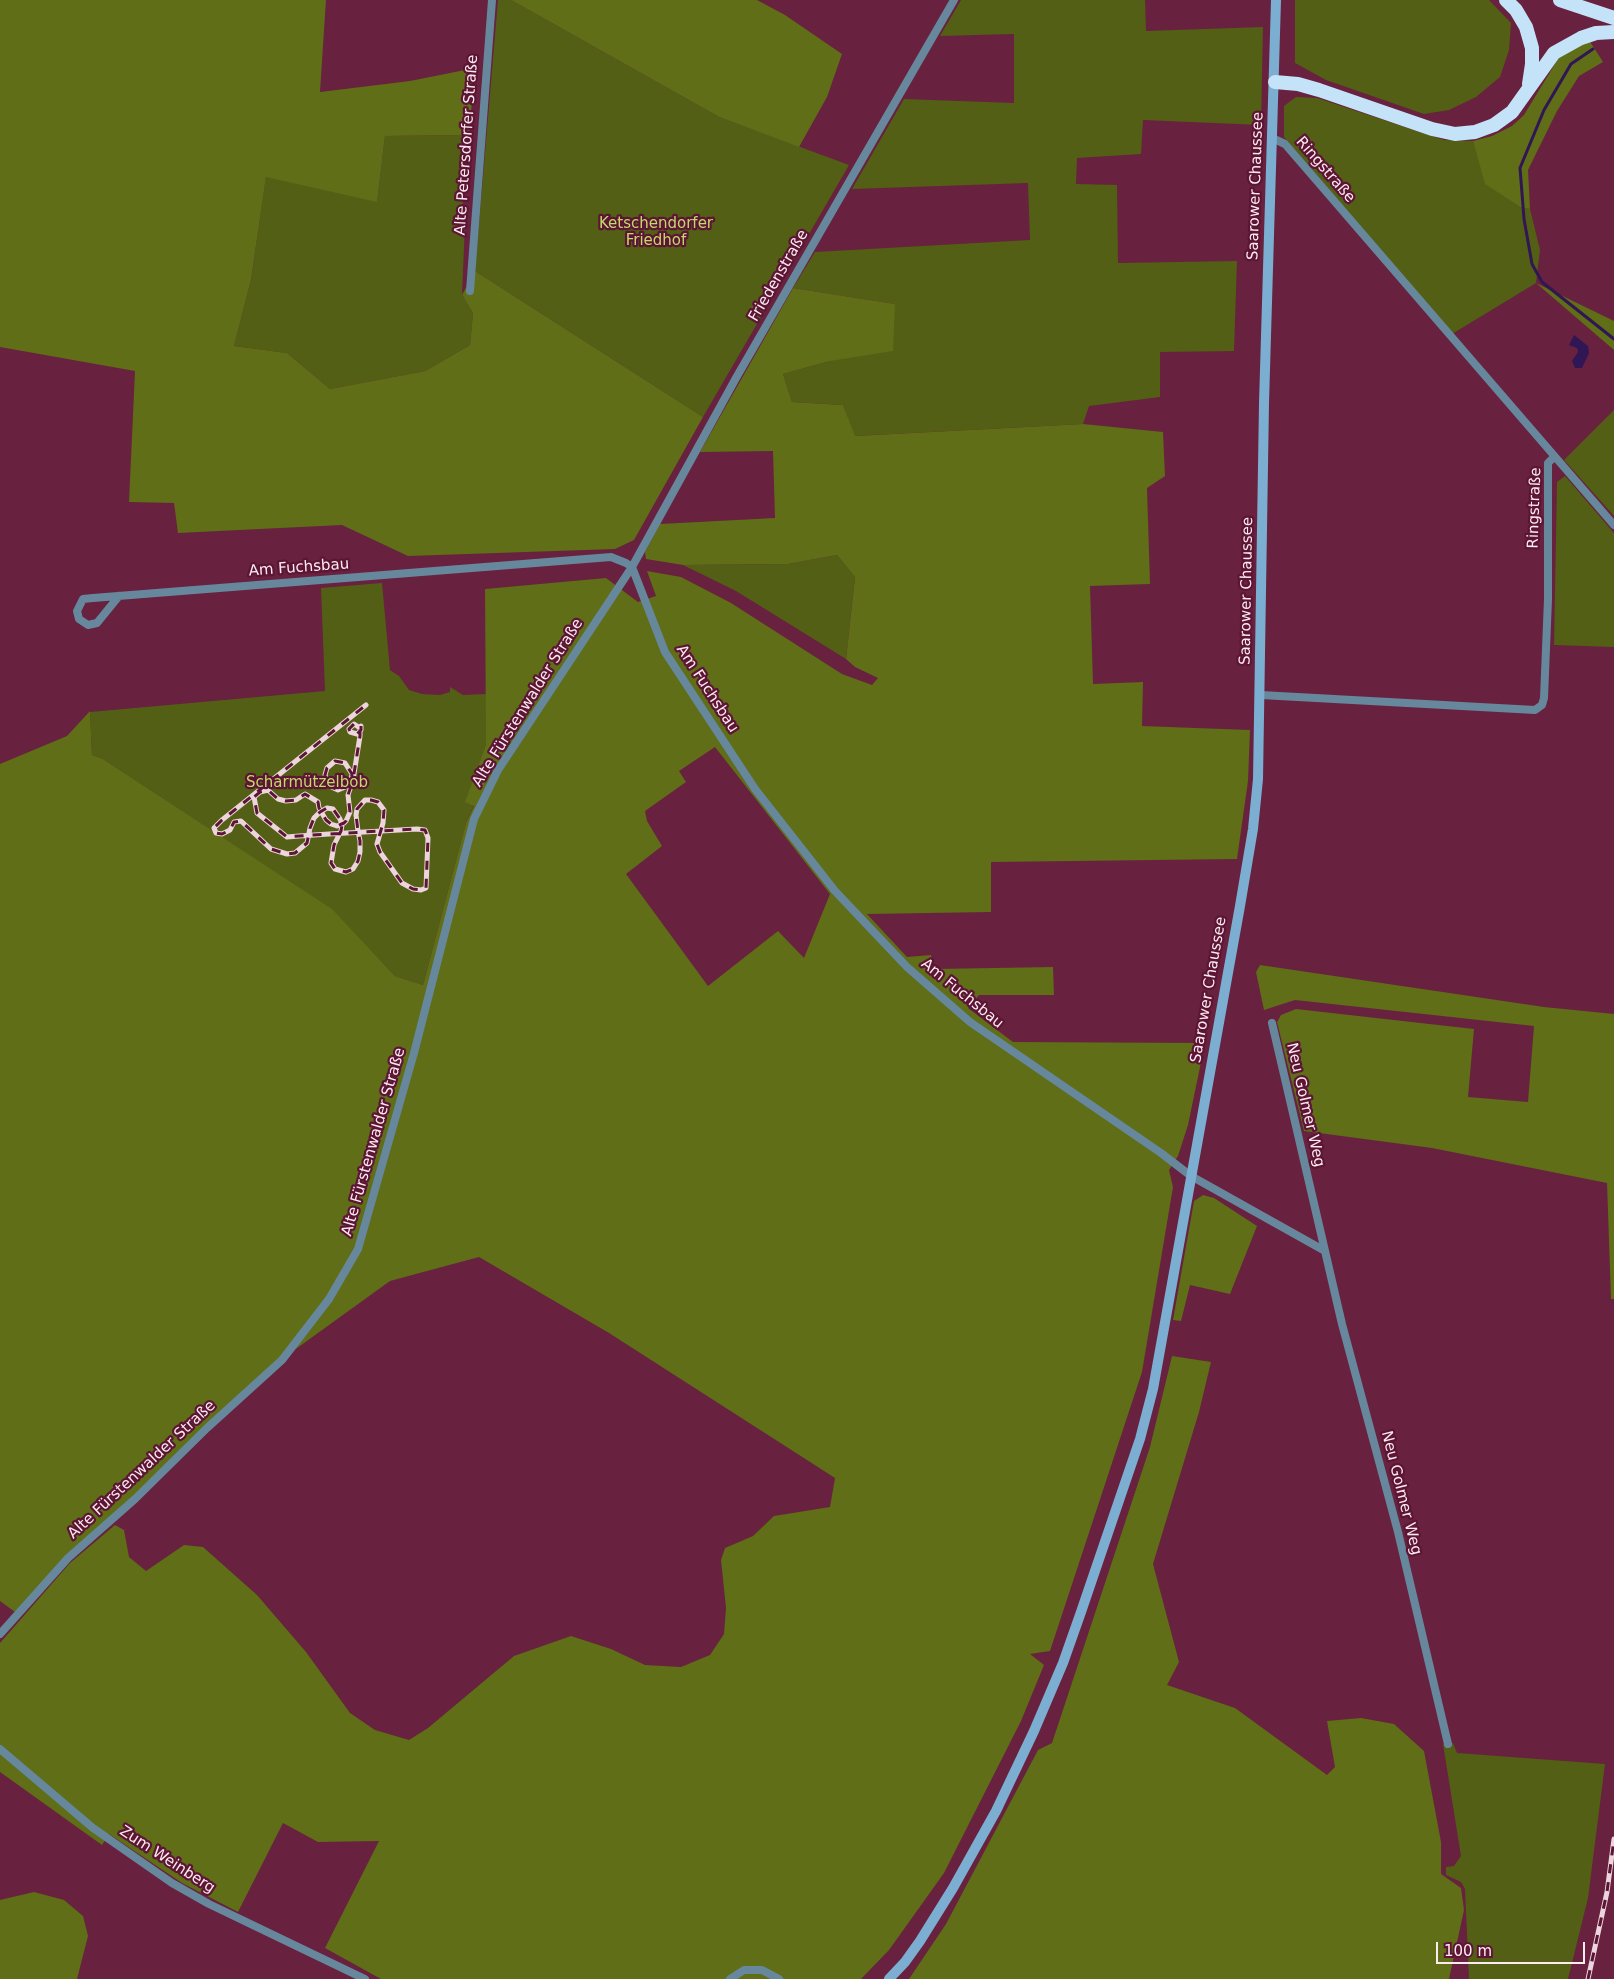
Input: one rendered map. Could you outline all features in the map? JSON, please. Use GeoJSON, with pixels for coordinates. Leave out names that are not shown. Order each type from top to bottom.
{"type":"FeatureCollection","features":[{"type":"Feature","properties":{"kind":"highway"},"geometry":{"type":"LineString","coordinates":[[1506,0],[1526,27],[1532,48],[1532,64],[1528,87]]}},
{"type":"Feature","properties":{"kind":"highway"},"geometry":{"type":"LineString","coordinates":[[1560,0],[1614,18]]}},
{"type":"Feature","properties":{"kind":"highway"},"geometry":{"type":"LineString","coordinates":[[1275,82],[1298,84],[1319,90],[1432,129],[1455,134],[1475,132],[1494,126],[1512,112],[1554,53],[1596,33],[1614,32]]}},
{"type":"Feature","properties":{"kind":"main road","name":"Saarower Chaussee"},"geometry":{"type":"LineString","coordinates":[[889,1979],[920,1941],[953,1888],[996,1811],[1062,1663],[1140,1439],[1153,1389],[1253,828],[1258,778],[1261,695],[1264,403],[1276,0]]}},
{"type":"Feature","properties":{"kind":"street","name":"Alte Petersdorfer Straße"},"geometry":{"type":"LineString","coordinates":[[470,292],[492,0]]}},
{"type":"Feature","properties":{"kind":"street","name":"Friedenstraße"},"geometry":{"type":"LineString","coordinates":[[632,567],[736,378],[954,0]]}},
{"type":"Feature","properties":{"kind":"street","name":"Ringstraße"},"geometry":{"type":"LineString","coordinates":[[1261,695],[1534,710],[1542,705],[1544,698],[1548,599],[1548,463],[1554,457],[1285,144],[1272,138]]}},
{"type":"Feature","properties":{"kind":"street"},"geometry":{"type":"LineString","coordinates":[[1554,457],[1614,525]]}},
{"type":"Feature","properties":{"kind":"street","name":"Am Fuchsbau"},"geometry":{"type":"LineString","coordinates":[[119,596],[97,623],[88,625],[79,619],[76,611],[83,600],[119,596],[610,557],[632,567],[665,652],[755,789],[841,899],[907,967],[970,1022],[1161,1153],[1191,1176]]}},
{"type":"Feature","properties":{"kind":"street","name":"Alte Fürstenwalder Straße"},"geometry":{"type":"LineString","coordinates":[[0,1634],[68,1558],[135,1499],[207,1428],[282,1360],[330,1299],[358,1249],[414,1053],[442,934],[474,819],[498,770],[632,567]]}},
{"type":"Feature","properties":{"kind":"street","name":"Neu Golmer Weg"},"geometry":{"type":"LineString","coordinates":[[1272,1023],[1325,1251],[1398,1532],[1448,1744]]}},
{"type":"Feature","properties":{"kind":"street"},"geometry":{"type":"LineString","coordinates":[[1191,1176],[1325,1251]]}},
{"type":"Feature","properties":{"kind":"street","name":"Zum Weinberg"},"geometry":{"type":"LineString","coordinates":[[0,1749],[93,1828],[180,1887],[209,1904],[365,1979]]}},
{"type":"Feature","properties":{"kind":"street"},"geometry":{"type":"LineString","coordinates":[[730,1979],[744,1970],[762,1970],[779,1979]]}},
{"type":"Feature","properties":{"kind":"green space"},"geometry":{"type":"Polygon","coordinates":[[[0,0],[326,0],[320,92],[410,81],[475,68],[469,135],[385,136],[377,202],[266,177],[251,280],[234,346],[287,353],[330,389],[425,371],[470,345],[473,313],[462,295],[475,271],[703,417],[634,540],[615,549],[408,556],[342,525],[178,533],[174,503],[129,502],[135,371],[0,347],[0,0]]]}},
{"type":"Feature","properties":{"kind":"green space","name":"Ketschendorfer Friedhof"},"geometry":{"type":"Polygon","coordinates":[[[498,0],[511,0],[719,117],[849,165],[703,417],[475,271],[498,0]]]}},
{"type":"Feature","properties":{"kind":"green space"},"geometry":{"type":"Polygon","coordinates":[[[511,0],[757,0],[785,15],[842,54],[827,97],[799,147],[719,117],[511,0]]]}},
{"type":"Feature","properties":{"kind":"green space"},"geometry":{"type":"Polygon","coordinates":[[[961,0],[1145,0],[1146,31],[1263,27],[1261,125],[1143,120],[1141,154],[1077,158],[1076,184],[1117,185],[1118,263],[1237,261],[1234,351],[1160,352],[1160,397],[1089,406],[1083,424],[854,436],[843,405],[792,402],[783,374],[830,361],[895,304],[793,288],[815,252],[1030,240],[1028,183],[852,189],[904,99],[1014,103],[1014,34],[940,36],[961,0]]]}},
{"type":"Feature","properties":{"kind":"green space"},"geometry":{"type":"Polygon","coordinates":[[[1295,0],[1489,0],[1511,23],[1509,50],[1500,77],[1476,97],[1449,110],[1424,114],[1326,80],[1295,63],[1295,0]]]}},
{"type":"Feature","properties":{"kind":"green space"},"geometry":{"type":"Polygon","coordinates":[[[1589,40],[1603,62],[1579,76],[1557,111],[1528,170],[1530,209],[1520,207],[1485,184],[1473,141],[1492,136],[1512,126],[1524,115],[1561,54],[1589,40]]]}},
{"type":"Feature","properties":{"kind":"green space"},"geometry":{"type":"Polygon","coordinates":[[[1296,97],[1317,98],[1444,140],[1473,141],[1486,184],[1520,207],[1530,209],[1540,250],[1536,283],[1452,334],[1284,137],[1284,106],[1296,97]]]}},
{"type":"Feature","properties":{"kind":"green space"},"geometry":{"type":"Polygon","coordinates":[[[469,135],[462,212],[465,223],[462,295],[473,313],[470,345],[425,371],[330,389],[287,353],[234,346],[251,280],[266,176],[377,201],[385,136],[469,135]]]}},
{"type":"Feature","properties":{"kind":"green space"},"geometry":{"type":"Polygon","coordinates":[[[1536,283],[1614,321],[1614,350],[1536,283]]]}},
{"type":"Feature","properties":{"kind":"green space"},"geometry":{"type":"Polygon","coordinates":[[[793,288],[895,304],[893,351],[830,361],[783,374],[792,402],[843,405],[855,436],[1083,424],[1163,432],[1165,476],[1147,488],[1150,584],[1090,586],[1093,684],[1143,682],[1142,726],[1250,730],[1248,781],[1237,859],[991,862],[991,912],[867,914],[907,957],[931,955],[934,969],[1053,967],[1054,995],[979,995],[968,1008],[1013,1042],[1205,1043],[1188,1125],[1178,1156],[1169,1170],[1173,1187],[1142,1372],[1050,1651],[1030,1654],[1044,1665],[1021,1721],[944,1873],[889,1950],[861,1979],[381,1979],[325,1948],[379,1841],[318,1842],[283,1823],[238,1912],[182,1883],[109,1834],[102,1845],[0,1772],[0,1643],[70,1563],[115,1525],[124,1530],[129,1557],[146,1571],[184,1545],[203,1547],[257,1595],[306,1652],[350,1713],[375,1730],[409,1740],[428,1728],[514,1656],[571,1636],[611,1649],[645,1665],[681,1667],[710,1655],[724,1634],[726,1608],[721,1560],[725,1548],[753,1536],[774,1516],[830,1507],[835,1478],[609,1333],[479,1257],[390,1281],[275,1364],[136,1494],[65,1556],[15,1612],[0,1601],[0,764],[67,736],[90,711],[92,755],[103,759],[332,909],[395,976],[423,985],[466,823],[474,806],[465,802],[486,744],[485,589],[606,578],[638,602],[656,596],[647,571],[681,577],[731,603],[842,674],[872,685],[878,678],[855,667],[846,659],[855,577],[837,555],[788,564],[683,565],[646,559],[645,552],[660,524],[775,518],[773,451],[700,452],[793,288]],[[715,747],[679,771],[686,782],[645,811],[647,821],[662,846],[626,874],[708,986],[778,931],[804,958],[830,894],[715,747]]]}},
{"type":"Feature","properties":{"kind":"green space"},"geometry":{"type":"Polygon","coordinates":[[[1614,410],[1614,516],[1564,460],[1614,410]]]}},
{"type":"Feature","properties":{"kind":"green space"},"geometry":{"type":"Polygon","coordinates":[[[1565,476],[1614,533],[1614,647],[1554,645],[1557,482],[1565,476]]]}},
{"type":"Feature","properties":{"kind":"green space"},"geometry":{"type":"Polygon","coordinates":[[[837,555],[855,577],[846,659],[736,591],[683,565],[788,564],[837,555]]]}},
{"type":"Feature","properties":{"kind":"green space","name":"Scharmützelbob"},"geometry":{"type":"Polygon","coordinates":[[[382,583],[390,670],[399,676],[409,690],[422,694],[440,695],[450,692],[450,687],[463,695],[486,694],[486,744],[466,801],[474,805],[466,823],[423,985],[395,976],[331,909],[103,759],[92,755],[90,712],[325,691],[321,588],[382,583]]]}},
{"type":"Feature","properties":{"kind":"green space"},"geometry":{"type":"Polygon","coordinates":[[[1260,965],[1544,1007],[1614,1014],[1614,1299],[1611,1299],[1607,1183],[1432,1148],[1304,1131],[1277,1022],[1281,1015],[1296,1009],[1474,1029],[1468,1097],[1528,1102],[1534,1026],[1295,1000],[1264,1010],[1256,972],[1260,965]]]}},
{"type":"Feature","properties":{"kind":"green space"},"geometry":{"type":"Polygon","coordinates":[[[1203,1195],[1214,1198],[1257,1226],[1230,1294],[1190,1285],[1181,1321],[1173,1320],[1194,1201],[1203,1195]]]}},
{"type":"Feature","properties":{"kind":"green space"},"geometry":{"type":"Polygon","coordinates":[[[1172,1356],[1211,1362],[1199,1412],[1153,1564],[1179,1662],[1167,1685],[1235,1708],[1327,1775],[1335,1767],[1327,1721],[1361,1718],[1394,1724],[1424,1751],[1441,1842],[1441,1874],[1461,1888],[1464,1910],[1449,1979],[909,1979],[946,1924],[1038,1750],[1052,1743],[1150,1447],[1172,1356]]]}},
{"type":"Feature","properties":{"kind":"green space"},"geometry":{"type":"Polygon","coordinates":[[[1453,1743],[1457,1753],[1605,1764],[1588,1898],[1568,1979],[1469,1979],[1465,1889],[1461,1882],[1446,1875],[1446,1867],[1454,1866],[1461,1856],[1443,1744],[1453,1743]]]}},
{"type":"Feature","properties":{"kind":"green space"},"geometry":{"type":"Polygon","coordinates":[[[34,1892],[64,1900],[83,1916],[88,1936],[77,1979],[0,1979],[0,1900],[34,1892]]]}},
{"type":"Feature","properties":{"kind":"shaded area"},"geometry":{"type":"Polygon","coordinates":[[[1574,335],[1588,346],[1589,353],[1582,368],[1575,368],[1572,361],[1578,352],[1577,348],[1569,345],[1574,335]]]}},
{"type":"Feature","properties":{"kind":"waterway"},"geometry":{"type":"LineString","coordinates":[[1593,49],[1571,64],[1544,110],[1520,168],[1524,219],[1532,264],[1542,282],[1614,339]]}},
{"type":"Feature","properties":{"kind":"railway"},"geometry":{"type":"LineString","coordinates":[[361,726],[361,730],[357,734],[350,732],[349,729],[354,724],[360,728],[360,736],[353,780],[348,786],[338,790],[329,786],[325,775],[327,768],[335,761],[345,763],[352,774],[351,782],[350,789],[348,795],[350,812],[344,823],[337,826],[331,824],[326,820],[319,808],[318,802],[305,794],[296,800],[286,801],[278,799],[268,790],[260,792],[254,797],[257,813],[287,837],[299,836],[329,834],[417,829],[425,830],[428,838],[426,888],[421,890],[413,889],[402,883],[380,852],[377,844],[383,823],[384,810],[378,802],[371,800],[365,800],[357,809],[356,815],[358,831],[360,841],[360,852],[358,861],[353,869],[346,872],[335,869],[331,863],[334,845],[341,831],[342,825],[340,819],[333,809],[327,808],[320,812],[314,818],[310,828],[307,843],[295,853],[287,854],[271,849],[241,821],[234,822],[230,830],[222,834],[216,833],[214,828],[222,820],[366,705]]}},
{"type":"Feature","properties":{"kind":"railway"},"geometry":{"type":"LineString","coordinates":[[1588,1979],[1607,1892],[1614,1839]]}}]}
